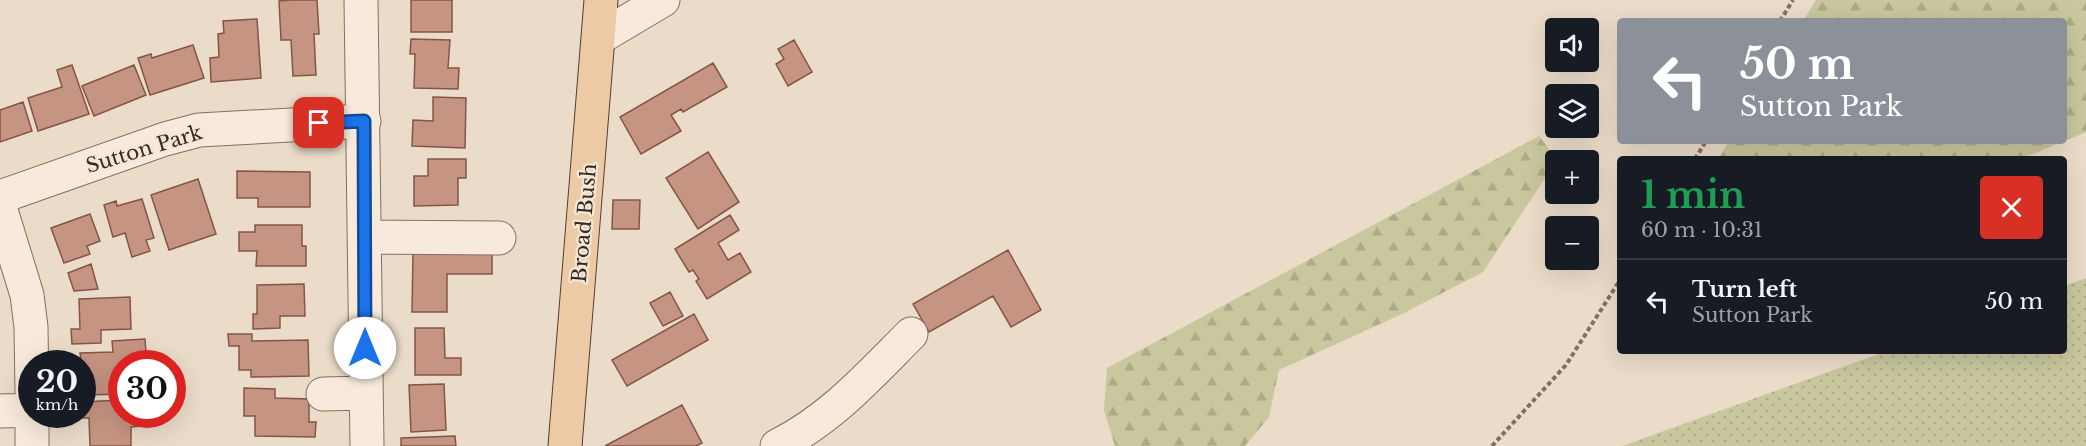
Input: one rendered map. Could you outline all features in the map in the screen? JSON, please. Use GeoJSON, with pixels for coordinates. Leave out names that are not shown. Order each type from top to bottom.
{"type":"FeatureCollection","features":[{"type":"Feature","properties":{"kind":"main road","name":"Broad Bush"},"geometry":{"type":"LineString","coordinates":[[565,446],[601,0]]}},
{"type":"Feature","properties":{"kind":"street"},"geometry":{"type":"LineString","coordinates":[[362,0],[367,446]]}},
{"type":"Feature","properties":{"kind":"street"},"geometry":{"type":"LineString","coordinates":[[599,38],[663,0]]}},
{"type":"Feature","properties":{"kind":"street","name":"Sutton Park"},"geometry":{"type":"LineString","coordinates":[[0,197],[165,139],[199,130],[364,121]]}},
{"type":"Feature","properties":{"kind":"street"},"geometry":{"type":"LineString","coordinates":[[0,207],[27,295],[31,350]]}},
{"type":"Feature","properties":{"kind":"street"},"geometry":{"type":"LineString","coordinates":[[365,237],[499,238]]}},
{"type":"Feature","properties":{"kind":"street"},"geometry":{"type":"LineString","coordinates":[[777,446],[801,434],[832,411],[911,334]]}},
{"type":"Feature","properties":{"kind":"street"},"geometry":{"type":"LineString","coordinates":[[323,394],[365,393]]}},
{"type":"Feature","properties":{"kind":"street"},"geometry":{"type":"LineString","coordinates":[[0,411],[18,412]]}},
{"type":"Feature","properties":{"kind":"street"},"geometry":{"type":"LineString","coordinates":[[32,428],[32,446]]}},
{"type":"Feature","properties":{"kind":"path"},"geometry":{"type":"LineString","coordinates":[[1782,18],[1793,0]]}},
{"type":"Feature","properties":{"kind":"path"},"geometry":{"type":"LineString","coordinates":[[1492,446],[1566,365],[1617,285]]}},
{"type":"Feature","properties":{"kind":"green space"},"geometry":{"type":"Polygon","coordinates":[[[1816,0],[2086,0],[2086,132],[2067,140],[2067,18],[1805,18],[1816,0]]]}},
{"type":"Feature","properties":{"kind":"green space"},"geometry":{"type":"Polygon","coordinates":[[[1539,136],[1550,150],[1545,150],[1545,178],[1483,272],[1402,314],[1279,370],[1269,417],[1245,446],[1115,446],[1104,410],[1107,368],[1539,136]]]}},
{"type":"Feature","properties":{"kind":"green space"},"geometry":{"type":"Polygon","coordinates":[[[1727,144],[2057,144],[2028,156],[1720,156],[1727,144]]]}},
{"type":"Feature","properties":{"kind":"green space"},"geometry":{"type":"Polygon","coordinates":[[[2086,278],[2086,446],[1622,446],[1879,354],[2067,354],[2067,285],[2086,278]]]}},
{"type":"Feature","properties":{"kind":"building"},"geometry":{"type":"Polygon","coordinates":[[[317,0],[319,34],[314,34],[316,75],[293,76],[291,40],[281,40],[279,1],[317,0]]]}},
{"type":"Feature","properties":{"kind":"building"},"geometry":{"type":"Polygon","coordinates":[[[411,0],[452,0],[452,32],[411,32],[411,0]]]}},
{"type":"Feature","properties":{"kind":"building"},"geometry":{"type":"Polygon","coordinates":[[[257,19],[261,78],[211,82],[210,58],[219,57],[218,34],[224,33],[223,21],[257,19]]]}},
{"type":"Feature","properties":{"kind":"building"},"geometry":{"type":"Polygon","coordinates":[[[411,39],[450,40],[448,68],[459,68],[458,89],[414,88],[415,54],[410,54],[411,39]]]}},
{"type":"Feature","properties":{"kind":"building"},"geometry":{"type":"Polygon","coordinates":[[[794,40],[812,72],[788,86],[776,64],[784,59],[778,49],[794,40]]]}},
{"type":"Feature","properties":{"kind":"building"},"geometry":{"type":"Polygon","coordinates":[[[193,45],[204,78],[150,95],[138,58],[151,54],[152,58],[193,45]]]}},
{"type":"Feature","properties":{"kind":"building"},"geometry":{"type":"Polygon","coordinates":[[[713,63],[727,87],[683,112],[681,109],[671,115],[681,131],[641,154],[620,117],[713,63]]]}},
{"type":"Feature","properties":{"kind":"building"},"geometry":{"type":"Polygon","coordinates":[[[72,65],[89,114],[38,131],[28,98],[62,87],[57,70],[72,65]]]}},
{"type":"Feature","properties":{"kind":"building"},"geometry":{"type":"Polygon","coordinates":[[[134,65],[146,95],[94,116],[82,86],[134,65]]]}},
{"type":"Feature","properties":{"kind":"building"},"geometry":{"type":"Polygon","coordinates":[[[433,97],[466,98],[465,148],[412,146],[413,120],[433,121],[433,97]]]}},
{"type":"Feature","properties":{"kind":"building"},"geometry":{"type":"Polygon","coordinates":[[[23,102],[32,131],[0,142],[0,110],[23,102]]]}},
{"type":"Feature","properties":{"kind":"building"},"geometry":{"type":"Polygon","coordinates":[[[708,152],[739,202],[698,229],[666,178],[708,152]]]}},
{"type":"Feature","properties":{"kind":"building"},"geometry":{"type":"Polygon","coordinates":[[[428,159],[466,159],[466,178],[458,178],[458,205],[414,206],[414,176],[428,176],[428,159]]]}},
{"type":"Feature","properties":{"kind":"building"},"geometry":{"type":"Polygon","coordinates":[[[237,171],[310,172],[310,207],[258,207],[258,198],[237,198],[237,171]]]}},
{"type":"Feature","properties":{"kind":"building"},"geometry":{"type":"Polygon","coordinates":[[[198,179],[216,234],[169,250],[151,195],[198,179]]]}},
{"type":"Feature","properties":{"kind":"building"},"geometry":{"type":"Polygon","coordinates":[[[142,199],[154,238],[146,240],[150,251],[132,257],[125,233],[113,237],[104,205],[116,201],[117,206],[142,199]]]}},
{"type":"Feature","properties":{"kind":"building"},"geometry":{"type":"Polygon","coordinates":[[[613,200],[640,200],[639,229],[612,229],[613,200]]]}},
{"type":"Feature","properties":{"kind":"building"},"geometry":{"type":"Polygon","coordinates":[[[90,214],[100,241],[87,246],[90,254],[64,263],[51,228],[90,214]]]}},
{"type":"Feature","properties":{"kind":"building"},"geometry":{"type":"Polygon","coordinates":[[[730,215],[739,230],[718,243],[728,260],[740,253],[751,272],[707,299],[696,281],[699,279],[693,270],[689,272],[675,249],[730,215]]]}},
{"type":"Feature","properties":{"kind":"building"},"geometry":{"type":"Polygon","coordinates":[[[255,225],[302,225],[302,246],[306,246],[306,266],[256,266],[257,251],[239,251],[239,232],[255,232],[255,225]]]}},
{"type":"Feature","properties":{"kind":"building"},"geometry":{"type":"Polygon","coordinates":[[[1008,250],[1041,310],[1011,327],[993,296],[929,332],[913,304],[1008,250]]]}},
{"type":"Feature","properties":{"kind":"building"},"geometry":{"type":"Polygon","coordinates":[[[413,252],[492,252],[492,274],[447,274],[447,312],[412,312],[413,252]]]}},
{"type":"Feature","properties":{"kind":"building"},"geometry":{"type":"Polygon","coordinates":[[[91,264],[98,289],[74,291],[68,273],[91,264]]]}},
{"type":"Feature","properties":{"kind":"building"},"geometry":{"type":"Polygon","coordinates":[[[304,284],[305,316],[280,316],[280,328],[253,329],[253,314],[257,314],[257,285],[304,284]]]}},
{"type":"Feature","properties":{"kind":"building"},"geometry":{"type":"Polygon","coordinates":[[[670,292],[683,316],[663,326],[650,303],[670,292]]]}},
{"type":"Feature","properties":{"kind":"building"},"geometry":{"type":"Polygon","coordinates":[[[130,297],[131,329],[101,330],[101,343],[72,344],[71,329],[80,329],[79,299],[130,297]]]}},
{"type":"Feature","properties":{"kind":"building"},"geometry":{"type":"Polygon","coordinates":[[[694,314],[708,340],[627,386],[612,360],[694,314]]]}},
{"type":"Feature","properties":{"kind":"building"},"geometry":{"type":"Polygon","coordinates":[[[415,328],[444,328],[445,358],[461,358],[461,375],[415,375],[415,328]]]}},
{"type":"Feature","properties":{"kind":"building"},"geometry":{"type":"Polygon","coordinates":[[[228,334],[252,334],[252,341],[308,340],[309,376],[251,377],[251,370],[239,370],[239,346],[229,346],[228,334]]]}},
{"type":"Feature","properties":{"kind":"building"},"geometry":{"type":"Polygon","coordinates":[[[145,339],[146,350],[113,350],[112,341],[145,339]]]}},
{"type":"Feature","properties":{"kind":"building"},"geometry":{"type":"Polygon","coordinates":[[[108,352],[108,394],[96,395],[96,353],[108,352]]]}},
{"type":"Feature","properties":{"kind":"building"},"geometry":{"type":"Polygon","coordinates":[[[444,384],[446,430],[411,432],[409,385],[444,384]]]}},
{"type":"Feature","properties":{"kind":"building"},"geometry":{"type":"Polygon","coordinates":[[[244,388],[275,389],[275,398],[309,399],[309,422],[316,422],[315,437],[255,436],[255,416],[244,416],[244,388]]]}},
{"type":"Feature","properties":{"kind":"building"},"geometry":{"type":"Polygon","coordinates":[[[96,401],[108,401],[108,428],[131,428],[131,446],[90,446],[89,428],[96,428],[96,401]]]}},
{"type":"Feature","properties":{"kind":"building"},"geometry":{"type":"Polygon","coordinates":[[[682,405],[702,443],[696,446],[605,446],[682,405]]]}},
{"type":"Feature","properties":{"kind":"building"},"geometry":{"type":"Polygon","coordinates":[[[455,436],[456,446],[401,446],[401,438],[455,436]]]}},
{"type":"Feature","properties":{"kind":"route"},"geometry":{"type":"LineString","coordinates":[[319,123],[364,121],[365,348]]}}]}
